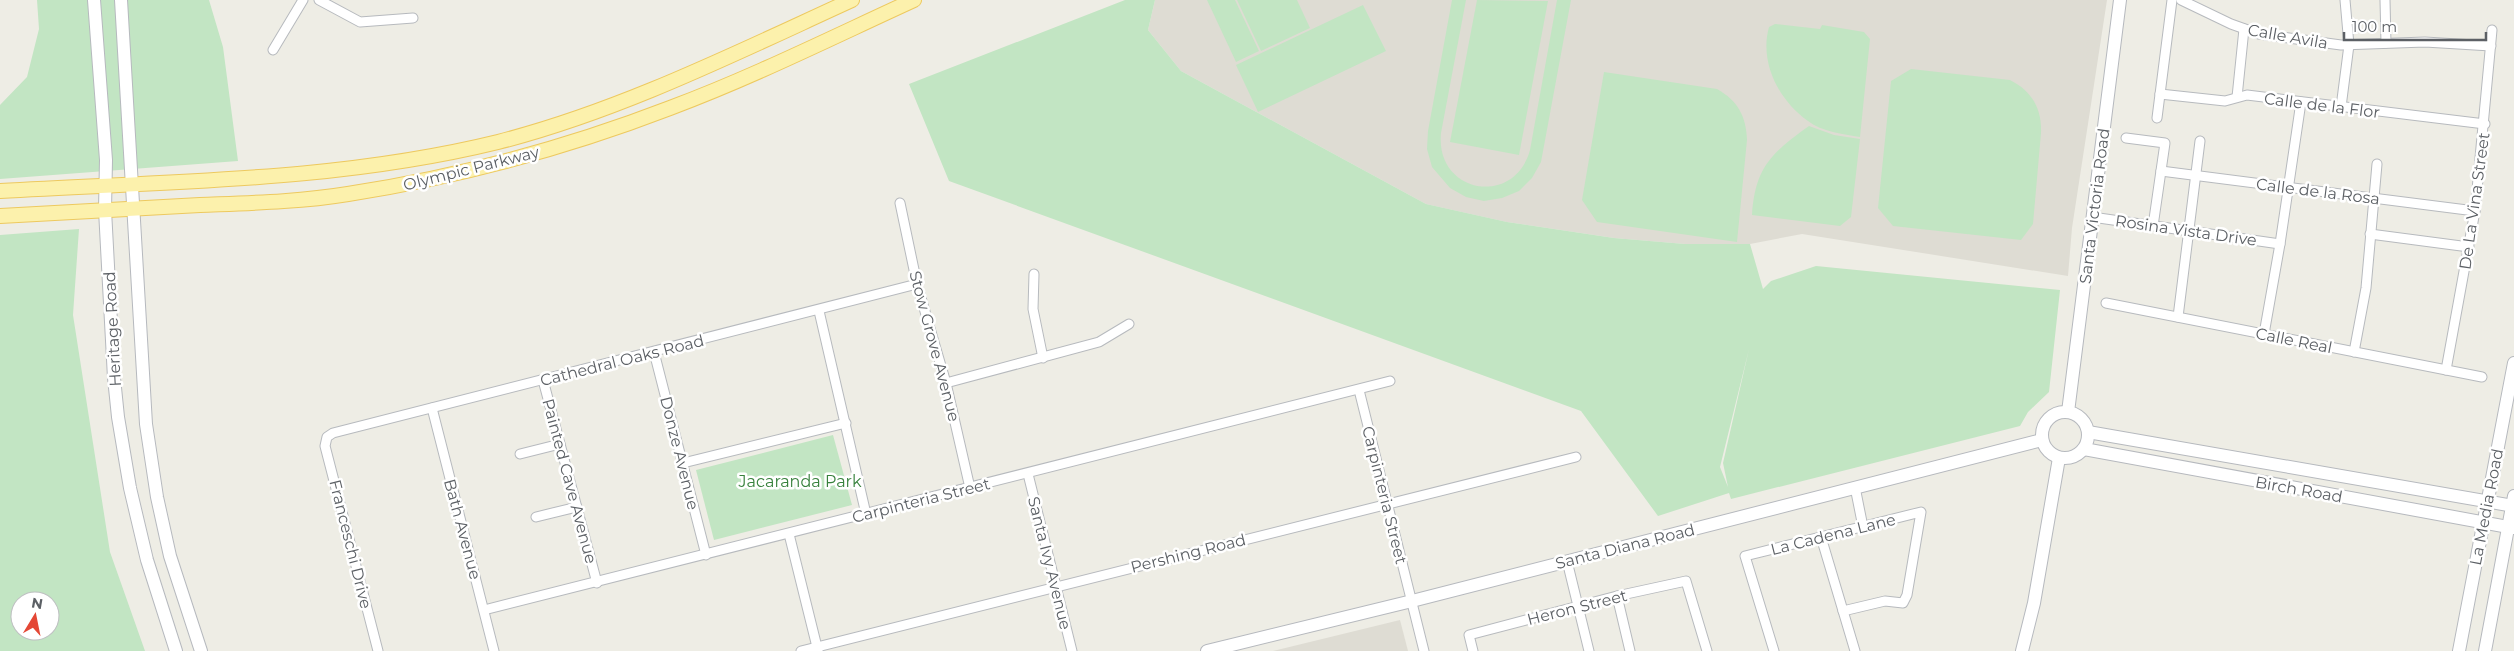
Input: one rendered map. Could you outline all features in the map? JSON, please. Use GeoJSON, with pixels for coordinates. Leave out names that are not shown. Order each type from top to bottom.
{"type":"FeatureCollection","features":[{"type":"Feature","properties":{"kind":"main road","name":"Olympic Parkway"},"geometry":{"type":"LineString","coordinates":[[0,192],[276,177],[341,171],[406,162],[499,142],[588,114],[732,55],[852,0]]}},
{"type":"Feature","properties":{"kind":"main road","name":"Olympic Parkway"},"geometry":{"type":"LineString","coordinates":[[0,216],[280,201],[345,195],[414,183],[505,162],[599,134],[672,108],[744,78],[914,0]]}},
{"type":"Feature","properties":{"kind":"street","name":"Heritage Road"},"geometry":{"type":"LineString","coordinates":[[94,0],[106,185],[105,210],[114,378],[130,488],[147,560],[176,651]]}},
{"type":"Feature","properties":{"kind":"street","name":"Heritage Road"},"geometry":{"type":"LineString","coordinates":[[122,0],[143,393],[157,497],[170,556],[200,651]]}},
{"type":"Feature","properties":{"kind":"street"},"geometry":{"type":"LineString","coordinates":[[273,50],[303,0]]}},
{"type":"Feature","properties":{"kind":"street"},"geometry":{"type":"LineString","coordinates":[[319,0],[360,22],[413,18]]}},
{"type":"Feature","properties":{"kind":"street","name":"Santa Victoria Road"},"geometry":{"type":"LineString","coordinates":[[2068,412],[2120,0]]}},
{"type":"Feature","properties":{"kind":"street"},"geometry":{"type":"LineString","coordinates":[[2157,118],[2172,0]]}},
{"type":"Feature","properties":{"kind":"street","name":"Calle Avila"},"geometry":{"type":"LineString","coordinates":[[2181,0],[2259,34],[2349,45],[2426,42],[2491,46]]}},
{"type":"Feature","properties":{"kind":"street"},"geometry":{"type":"LineString","coordinates":[[2341,107],[2349,45],[2345,0]]}},
{"type":"Feature","properties":{"kind":"street"},"geometry":{"type":"LineString","coordinates":[[2385,0],[2386,43]]}},
{"type":"Feature","properties":{"kind":"street"},"geometry":{"type":"LineString","coordinates":[[2237,97],[2244,29]]}},
{"type":"Feature","properties":{"kind":"street","name":"De La Vina Street"},"geometry":{"type":"LineString","coordinates":[[2446,370],[2475,211],[2492,30]]}},
{"type":"Feature","properties":{"kind":"street","name":"Calle de la Flor"},"geometry":{"type":"LineString","coordinates":[[2160,94],[2225,101],[2247,96],[2484,124]]}},
{"type":"Feature","properties":{"kind":"street"},"geometry":{"type":"LineString","coordinates":[[2264,334],[2280,244],[2301,102]]}},
{"type":"Feature","properties":{"kind":"street"},"geometry":{"type":"LineString","coordinates":[[2126,138],[2165,143],[2153,226]]}},
{"type":"Feature","properties":{"kind":"street"},"geometry":{"type":"LineString","coordinates":[[2178,317],[2200,141]]}},
{"type":"Feature","properties":{"kind":"street"},"geometry":{"type":"LineString","coordinates":[[2354,352],[2366,288],[2377,164]]}},
{"type":"Feature","properties":{"kind":"street","name":"Calle de la Rosa"},"geometry":{"type":"LineString","coordinates":[[2161,171],[2475,211]]}},
{"type":"Feature","properties":{"kind":"street","name":"Stow Grove Avenue"},"geometry":{"type":"LineString","coordinates":[[900,203],[918,284],[946,383],[970,488]]}},
{"type":"Feature","properties":{"kind":"street","name":"Rosina Vista Drive"},"geometry":{"type":"LineString","coordinates":[[2092,216],[2280,244]]}},
{"type":"Feature","properties":{"kind":"street"},"geometry":{"type":"LineString","coordinates":[[2370,234],[2469,247]]}},
{"type":"Feature","properties":{"kind":"street"},"geometry":{"type":"LineString","coordinates":[[1034,274],[1033,310],[1044,358]]}},
{"type":"Feature","properties":{"kind":"street","name":"Cathedral Oaks Road"},"geometry":{"type":"LineString","coordinates":[[327,438],[333,433],[819,311],[918,284]]}},
{"type":"Feature","properties":{"kind":"street","name":"Calle Real"},"geometry":{"type":"LineString","coordinates":[[2106,303],[2482,377]]}},
{"type":"Feature","properties":{"kind":"street"},"geometry":{"type":"LineString","coordinates":[[819,311],[866,514]]}},
{"type":"Feature","properties":{"kind":"street"},"geometry":{"type":"LineString","coordinates":[[946,383],[1099,342],[1129,324]]}},
{"type":"Feature","properties":{"kind":"street","name":"Donze Avenue"},"geometry":{"type":"LineString","coordinates":[[654,352],[706,555]]}},
{"type":"Feature","properties":{"kind":"street","name":"La Media Road"},"geometry":{"type":"LineString","coordinates":[[2459,651],[2514,364]]}},
{"type":"Feature","properties":{"kind":"street","name":"Painted Cave Avenue"},"geometry":{"type":"LineString","coordinates":[[543,380],[597,583]]}},
{"type":"Feature","properties":{"kind":"street","name":"Carpinteria Street"},"geometry":{"type":"LineString","coordinates":[[484,610],[597,583],[1390,381]]}},
{"type":"Feature","properties":{"kind":"street","name":"Carpinteria Street"},"geometry":{"type":"LineString","coordinates":[[1358,390],[1424,651]]}},
{"type":"Feature","properties":{"kind":"street","name":"Bath Avenue"},"geometry":{"type":"LineString","coordinates":[[432,408],[494,651]]}},
{"type":"Feature","properties":{"kind":"street"},"geometry":{"type":"LineString","coordinates":[[2061,412],[2068,412],[2082,419],[2088,432],[2084,449],[2073,458],[2059,458],[2048,451],[2042,440],[2042,432],[2048,419],[2061,412]]}},
{"type":"Feature","properties":{"kind":"street"},"geometry":{"type":"LineString","coordinates":[[683,463],[846,424]]}},
{"type":"Feature","properties":{"kind":"street","name":"Birch Road"},"geometry":{"type":"LineString","coordinates":[[2088,432],[2488,502],[2513,503]]}},
{"type":"Feature","properties":{"kind":"street","name":"Franceschi Drive"},"geometry":{"type":"LineString","coordinates":[[327,438],[325,446],[378,651]]}},
{"type":"Feature","properties":{"kind":"street","name":"Santa Diana Road"},"geometry":{"type":"LineString","coordinates":[[1207,651],[1567,562],[2042,440]]}},
{"type":"Feature","properties":{"kind":"street"},"geometry":{"type":"LineString","coordinates":[[520,454],[560,444]]}},
{"type":"Feature","properties":{"kind":"street","name":"Birch Road"},"geometry":{"type":"LineString","coordinates":[[2084,449],[2511,527]]}},
{"type":"Feature","properties":{"kind":"street","name":"Pershing Road"},"geometry":{"type":"LineString","coordinates":[[801,651],[818,649],[1056,587],[1576,457]]}},
{"type":"Feature","properties":{"kind":"street"},"geometry":{"type":"LineString","coordinates":[[2022,651],[2034,603],[2059,458]]}},
{"type":"Feature","properties":{"kind":"street"},"geometry":{"type":"LineString","coordinates":[[2235,477],[2238,458]]}},
{"type":"Feature","properties":{"kind":"street","name":"Santa Ivy Avenue"},"geometry":{"type":"LineString","coordinates":[[1028,474],[1072,651]]}},
{"type":"Feature","properties":{"kind":"street"},"geometry":{"type":"LineString","coordinates":[[1855,487],[1863,526]]}},
{"type":"Feature","properties":{"kind":"street","name":"La Media Road"},"geometry":{"type":"LineString","coordinates":[[2485,651],[2511,527],[2513,503]]}},
{"type":"Feature","properties":{"kind":"street"},"geometry":{"type":"LineString","coordinates":[[536,517],[577,507]]}},
{"type":"Feature","properties":{"kind":"street","name":"La Cadena Lane"},"geometry":{"type":"LineString","coordinates":[[1774,651],[1745,556],[1921,512],[1907,595],[1903,603],[1874,603],[1843,612]]}},
{"type":"Feature","properties":{"kind":"street"},"geometry":{"type":"LineString","coordinates":[[789,534],[818,649]]}},
{"type":"Feature","properties":{"kind":"street"},"geometry":{"type":"LineString","coordinates":[[1821,537],[1855,651]]}},
{"type":"Feature","properties":{"kind":"street"},"geometry":{"type":"LineString","coordinates":[[1567,562],[1589,651]]}},
{"type":"Feature","properties":{"kind":"street","name":"Heron Street"},"geometry":{"type":"LineString","coordinates":[[1473,651],[1469,635],[1617,596],[1686,581],[1707,651]]}},
{"type":"Feature","properties":{"kind":"street"},"geometry":{"type":"LineString","coordinates":[[1617,596],[1630,651]]}},
{"type":"Feature","properties":{"kind":"shaded area"},"geometry":{"type":"Polygon","coordinates":[[[1155,0],[2107,0],[2072,228],[2068,276],[1802,234],[1750,244],[1685,244],[1614,238],[1507,222],[1426,204],[1181,71],[1148,30],[1155,0]]]}},
{"type":"Feature","properties":{"kind":"shaded area"},"geometry":{"type":"Polygon","coordinates":[[[1400,620],[1408,651],[1273,651],[1400,620]]]}},
{"type":"Feature","properties":{"kind":"green space"},"geometry":{"type":"Polygon","coordinates":[[[37,0],[209,0],[223,47],[238,161],[0,179],[0,105],[27,77],[39,29],[37,0]]]}},
{"type":"Feature","properties":{"kind":"green space"},"geometry":{"type":"Polygon","coordinates":[[[1125,0],[1155,0],[1148,30],[1181,71],[1426,204],[1507,222],[1614,238],[1685,244],[1750,244],[1763,289],[1771,281],[1816,266],[2060,290],[2049,392],[2028,412],[2020,426],[1731,499],[1729,493],[1658,516],[1581,411],[949,181],[909,84],[1125,0]],[[1749,349],[1720,467],[1728,487],[1723,463],[1749,349]]]}},
{"type":"Feature","properties":{"kind":"green space"},"geometry":{"type":"Polygon","coordinates":[[[1207,0],[1235,0],[1259,51],[1236,62],[1207,0]]]}},
{"type":"Feature","properties":{"kind":"green space"},"geometry":{"type":"Polygon","coordinates":[[[1237,0],[1297,0],[1310,28],[1261,51],[1237,0]]]}},
{"type":"Feature","properties":{"kind":"green space"},"geometry":{"type":"Polygon","coordinates":[[[1452,0],[1466,0],[1441,133],[1442,153],[1450,169],[1462,180],[1477,186],[1493,186],[1508,180],[1521,168],[1530,150],[1557,0],[1571,0],[1541,162],[1532,178],[1519,191],[1502,198],[1484,201],[1466,197],[1450,188],[1432,167],[1427,149],[1428,131],[1452,0]]]}},
{"type":"Feature","properties":{"kind":"green space"},"geometry":{"type":"Polygon","coordinates":[[[1477,0],[1548,1],[1519,155],[1450,142],[1477,0]]]}},
{"type":"Feature","properties":{"kind":"green space"},"geometry":{"type":"Polygon","coordinates":[[[1363,5],[1386,51],[1258,112],[1236,65],[1363,5]]]}},
{"type":"Feature","properties":{"kind":"green space"},"geometry":{"type":"Polygon","coordinates":[[[1775,24],[1820,29],[1822,25],[1864,32],[1870,39],[1860,137],[1820,128],[1808,121],[1788,103],[1780,92],[1769,67],[1767,40],[1769,27],[1775,24]]]}},
{"type":"Feature","properties":{"kind":"green space"},"geometry":{"type":"Polygon","coordinates":[[[1911,69],[2010,80],[2018,84],[2030,95],[2040,116],[2041,133],[2033,224],[2021,240],[1893,226],[1878,208],[1891,81],[1911,69]]]}},
{"type":"Feature","properties":{"kind":"green space"},"geometry":{"type":"Polygon","coordinates":[[[1604,72],[1717,89],[1740,110],[1745,124],[1747,140],[1737,242],[1597,222],[1582,200],[1604,72]]]}},
{"type":"Feature","properties":{"kind":"green space"},"geometry":{"type":"Polygon","coordinates":[[[1809,126],[1834,135],[1860,139],[1851,217],[1840,226],[1752,215],[1757,185],[1767,163],[1784,145],[1809,126]]]}},
{"type":"Feature","properties":{"kind":"green space"},"geometry":{"type":"Polygon","coordinates":[[[79,229],[73,315],[110,552],[145,651],[0,651],[0,235],[79,229]]]}},
{"type":"Feature","properties":{"kind":"green space","name":"Jacaranda Park"},"geometry":{"type":"Polygon","coordinates":[[[833,435],[852,505],[714,540],[696,470],[833,435]]]}}]}
